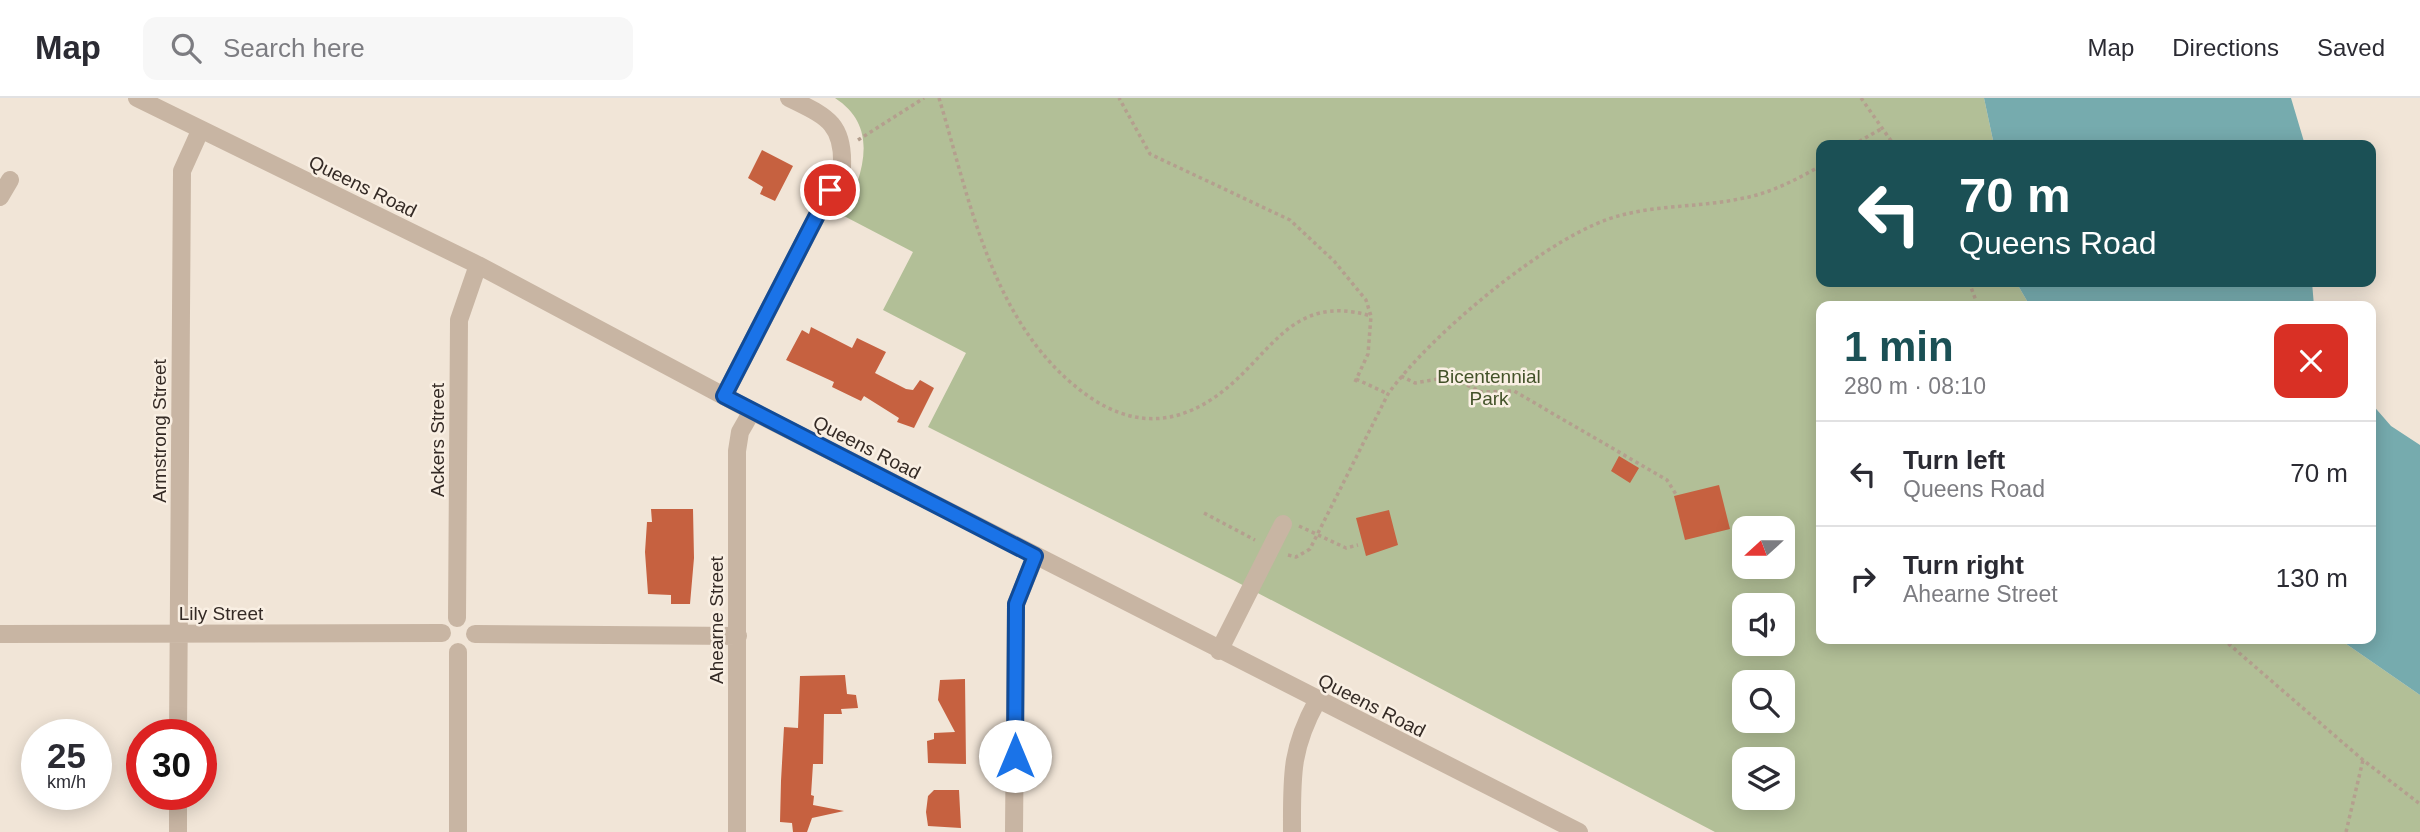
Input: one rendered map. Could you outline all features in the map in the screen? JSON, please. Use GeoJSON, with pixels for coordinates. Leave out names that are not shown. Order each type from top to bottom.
{"type":"FeatureCollection","features":[{"type":"Feature","properties":{"kind":"street","name":"Queens Road"},"geometry":{"type":"LineString","coordinates":[[137,98],[478,265],[751,411],[1579,832]]}},
{"type":"Feature","properties":{"kind":"street"},"geometry":{"type":"LineString","coordinates":[[724,396],[842,167],[840,142],[829,118],[789,98]]}},
{"type":"Feature","properties":{"kind":"street","name":"Armstrong Street"},"geometry":{"type":"LineString","coordinates":[[178,719],[182,172],[200,131]]}},
{"type":"Feature","properties":{"kind":"street"},"geometry":{"type":"LineString","coordinates":[[0,197],[10,180]]}},
{"type":"Feature","properties":{"kind":"street","name":"Ackers Street"},"geometry":{"type":"LineString","coordinates":[[457,618],[459,320],[478,265]]}},
{"type":"Feature","properties":{"kind":"street","name":"Ahearne Street"},"geometry":{"type":"LineString","coordinates":[[737,832],[737,451],[740,432],[751,411]]}},
{"type":"Feature","properties":{"kind":"street"},"geometry":{"type":"LineString","coordinates":[[1219,651],[1283,524]]}},
{"type":"Feature","properties":{"kind":"street"},"geometry":{"type":"LineString","coordinates":[[1014,832],[1016,604],[1035,556]]}},
{"type":"Feature","properties":{"kind":"street"},"geometry":{"type":"LineString","coordinates":[[457,618],[467,621],[475,634],[469,649],[458,652],[444,644],[442,633],[447,623],[457,618]]}},
{"type":"Feature","properties":{"kind":"street","name":"Lily Street"},"geometry":{"type":"LineString","coordinates":[[0,634],[442,633]]}},
{"type":"Feature","properties":{"kind":"street"},"geometry":{"type":"LineString","coordinates":[[475,634],[738,636]]}},
{"type":"Feature","properties":{"kind":"street"},"geometry":{"type":"LineString","coordinates":[[458,652],[458,832]]}},
{"type":"Feature","properties":{"kind":"street"},"geometry":{"type":"LineString","coordinates":[[1292,832],[1292,762],[1300,731],[1317,701]]}},
{"type":"Feature","properties":{"kind":"street"},"geometry":{"type":"LineString","coordinates":[[178,810],[178,832]]}},
{"type":"Feature","properties":{"kind":"path"},"geometry":{"type":"LineString","coordinates":[[840,142],[865,138],[924,98]]}},
{"type":"Feature","properties":{"kind":"path"},"geometry":{"type":"LineString","coordinates":[[939,98],[980,235],[998,282],[1045,358],[1069,382],[1104,406],[1127,417],[1150,421],[1175,417],[1217,394],[1294,323],[1327,310],[1346,309],[1371,316]]}},
{"type":"Feature","properties":{"kind":"path"},"geometry":{"type":"LineString","coordinates":[[1119,98],[1150,154],[1290,220],[1334,261],[1366,300],[1371,316],[1368,354],[1356,380],[1388,394]]}},
{"type":"Feature","properties":{"kind":"path"},"geometry":{"type":"LineString","coordinates":[[1861,98],[1890,140]]}},
{"type":"Feature","properties":{"kind":"path"},"geometry":{"type":"LineString","coordinates":[[1862,140],[1881,129]]}},
{"type":"Feature","properties":{"kind":"path"},"geometry":{"type":"LineString","coordinates":[[1283,552],[1296,557],[1304,555],[1318,535],[1388,394],[1401,376],[1426,349],[1534,259],[1588,226],[1620,215],[1738,200],[1769,191],[1816,168]]}},
{"type":"Feature","properties":{"kind":"path"},"geometry":{"type":"LineString","coordinates":[[1401,376],[1415,383],[1449,377],[1482,392],[1514,391],[1667,480],[1677,496]]}},
{"type":"Feature","properties":{"kind":"path"},"geometry":{"type":"LineString","coordinates":[[1204,513],[1260,542]]}},
{"type":"Feature","properties":{"kind":"path"},"geometry":{"type":"LineString","coordinates":[[1318,535],[1346,548],[1359,545]]}},
{"type":"Feature","properties":{"kind":"path"},"geometry":{"type":"LineString","coordinates":[[2229,644],[2363,760],[2420,804]]}},
{"type":"Feature","properties":{"kind":"path"},"geometry":{"type":"LineString","coordinates":[[2346,832],[2363,760]]}},
{"type":"Feature","properties":{"kind":"green space","name":"Bicentennial Park"},"geometry":{"type":"Polygon","coordinates":[[[835,98],[1984,98],[1993,140],[1816,140],[1816,287],[2019,287],[2027,301],[1816,301],[1816,644],[2346,644],[2420,695],[2420,832],[1715,832],[1233,580],[928,427],[966,353],[883,310],[913,252],[844,216],[861,169],[863,138],[858,123],[849,110],[835,98]]]}},
{"type":"Feature","properties":{"kind":"water"},"geometry":{"type":"Polygon","coordinates":[[[1984,98],[2291,98],[2304,140],[1993,140],[1984,98]]]}},
{"type":"Feature","properties":{"kind":"water"},"geometry":{"type":"Polygon","coordinates":[[[2019,287],[2312,287],[2314,301],[2027,301],[2019,287]]]}},
{"type":"Feature","properties":{"kind":"water"},"geometry":{"type":"Polygon","coordinates":[[[2376,409],[2391,426],[2420,445],[2420,695],[2346,644],[2376,644],[2376,409]]]}},
{"type":"Feature","properties":{"kind":"building"},"geometry":{"type":"Polygon","coordinates":[[[762,150],[793,166],[775,201],[760,194],[763,187],[748,178],[762,150]]]}},
{"type":"Feature","properties":{"kind":"building"},"geometry":{"type":"Polygon","coordinates":[[[811,327],[852,348],[857,338],[886,352],[875,373],[906,389],[913,390],[920,380],[934,388],[914,428],[897,422],[899,418],[864,396],[861,401],[832,387],[834,382],[786,360],[802,330],[809,334],[811,327]]]}},
{"type":"Feature","properties":{"kind":"building"},"geometry":{"type":"Polygon","coordinates":[[[1619,456],[1639,468],[1630,483],[1611,471],[1619,456]]]}},
{"type":"Feature","properties":{"kind":"building"},"geometry":{"type":"Polygon","coordinates":[[[1719,485],[1730,529],[1685,540],[1674,496],[1719,485]]]}},
{"type":"Feature","properties":{"kind":"building"},"geometry":{"type":"Polygon","coordinates":[[[651,509],[693,509],[694,558],[690,604],[671,604],[671,595],[648,594],[645,552],[647,522],[652,522],[651,509]]]}},
{"type":"Feature","properties":{"kind":"building"},"geometry":{"type":"Polygon","coordinates":[[[1389,510],[1398,545],[1366,556],[1356,518],[1389,510]]]}},
{"type":"Feature","properties":{"kind":"building"},"geometry":{"type":"Polygon","coordinates":[[[845,675],[847,694],[856,695],[858,708],[841,709],[842,714],[824,714],[823,764],[813,764],[811,795],[814,796],[813,805],[844,811],[812,818],[807,832],[793,832],[792,823],[780,822],[781,781],[784,727],[798,728],[800,676],[845,675]]]}},
{"type":"Feature","properties":{"kind":"building"},"geometry":{"type":"Polygon","coordinates":[[[965,679],[966,764],[928,763],[927,741],[934,739],[934,733],[955,732],[938,700],[940,680],[965,679]]]}},
{"type":"Feature","properties":{"kind":"building"},"geometry":{"type":"Polygon","coordinates":[[[934,790],[959,790],[961,828],[928,826],[928,796],[934,790]]]}},
{"type":"Feature","properties":{"kind":"route"},"geometry":{"type":"LineString","coordinates":[[830,190],[724,396],[1035,556],[1016,604],[1015,756]]}}]}
